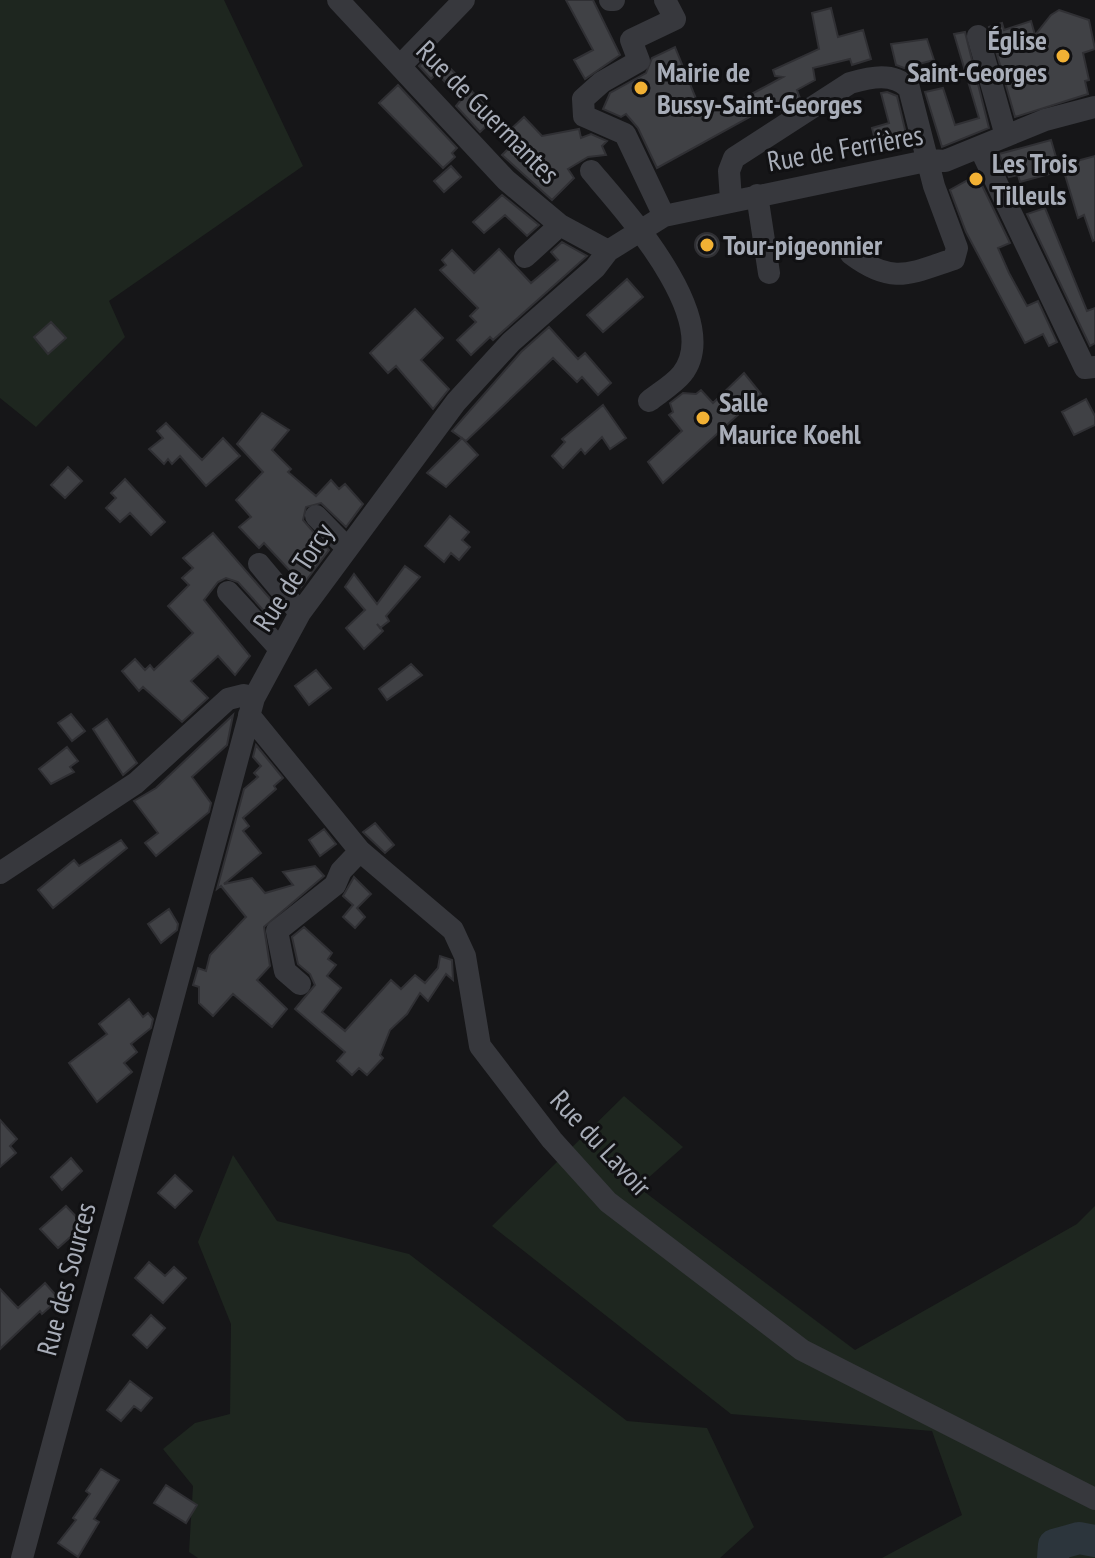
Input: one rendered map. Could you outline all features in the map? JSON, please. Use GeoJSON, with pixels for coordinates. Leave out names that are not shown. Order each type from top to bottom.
{"type":"FeatureCollection","features":[{"type":"Feature","properties":{"kind":"street","name":"Rue de Guermantes"},"geometry":{"type":"LineString","coordinates":[[338,0],[506,180],[560,225],[608,251]]}},
{"type":"Feature","properties":{"kind":"street"},"geometry":{"type":"LineString","coordinates":[[400,66],[464,0]]}},
{"type":"Feature","properties":{"kind":"street"},"geometry":{"type":"LineString","coordinates":[[664,216],[625,134],[584,116],[583,99],[602,82],[639,61],[631,40],[675,19],[665,0]]}},
{"type":"Feature","properties":{"kind":"street"},"geometry":{"type":"LineString","coordinates":[[978,36],[1006,136]]}},
{"type":"Feature","properties":{"kind":"street"},"geometry":{"type":"LineString","coordinates":[[731,200],[729,171],[734,158],[850,83],[870,77],[899,79],[909,88],[931,160],[934,186],[957,248],[954,259],[901,277],[871,269],[851,254]]}},
{"type":"Feature","properties":{"kind":"street","name":"Rue de Ferrières"},"geometry":{"type":"LineString","coordinates":[[608,251],[664,216],[931,160],[945,161],[1074,110],[1095,107]]}},
{"type":"Feature","properties":{"kind":"street"},"geometry":{"type":"LineString","coordinates":[[980,148],[1085,368],[1095,367]]}},
{"type":"Feature","properties":{"kind":"street"},"geometry":{"type":"LineString","coordinates":[[591,171],[640,229],[680,291],[693,348],[683,373],[649,401]]}},
{"type":"Feature","properties":{"kind":"street"},"geometry":{"type":"LineString","coordinates":[[757,195],[769,273]]}},
{"type":"Feature","properties":{"kind":"street"},"geometry":{"type":"LineString","coordinates":[[525,257],[560,225]]}},
{"type":"Feature","properties":{"kind":"street","name":"Rue de Torcy"},"geometry":{"type":"LineString","coordinates":[[169,1015],[251,706],[300,613],[456,402],[511,342],[595,268],[608,251]]}},
{"type":"Feature","properties":{"kind":"street"},"geometry":{"type":"LineString","coordinates":[[316,516],[347,548]]}},
{"type":"Feature","properties":{"kind":"street"},"geometry":{"type":"LineString","coordinates":[[259,564],[300,613]]}},
{"type":"Feature","properties":{"kind":"street"},"geometry":{"type":"LineString","coordinates":[[228,592],[280,649]]}},
{"type":"Feature","properties":{"kind":"street"},"geometry":{"type":"LineString","coordinates":[[0,873],[136,783],[228,699],[244,695],[251,706]]}},
{"type":"Feature","properties":{"kind":"street","name":"Rue du Lavoir"},"geometry":{"type":"LineString","coordinates":[[251,706],[360,851],[453,930],[465,956],[480,1046],[552,1140],[608,1202],[802,1350],[1095,1499]]}},
{"type":"Feature","properties":{"kind":"street"},"geometry":{"type":"LineString","coordinates":[[300,984],[285,971],[277,931],[335,885],[341,871],[360,851]]}},
{"type":"Feature","properties":{"kind":"street","name":"Rue des Sources"},"geometry":{"type":"LineString","coordinates":[[22,1558],[169,1015]]}},
{"type":"Feature","properties":{"kind":"shaded area"},"geometry":{"type":"Polygon","coordinates":[[[0,0],[224,0],[303,166],[109,301],[125,337],[36,427],[0,398],[0,0]]]}},
{"type":"Feature","properties":{"kind":"shaded area"},"geometry":{"type":"Polygon","coordinates":[[[624,1096],[683,1147],[638,1187],[855,1350],[1077,1224],[1095,1206],[1095,1558],[882,1558],[962,1515],[932,1431],[731,1414],[492,1226],[624,1096]]]}},
{"type":"Feature","properties":{"kind":"shaded area"},"geometry":{"type":"Polygon","coordinates":[[[233,1155],[277,1221],[409,1254],[627,1421],[707,1428],[754,1527],[720,1558],[198,1558],[189,1552],[193,1486],[163,1449],[195,1423],[230,1414],[231,1324],[198,1242],[233,1155]]]}},
{"type":"Feature","properties":{"kind":"building"},"geometry":{"type":"Polygon","coordinates":[[[566,0],[593,0],[620,55],[585,79],[574,60],[593,50],[566,0]]]}},
{"type":"Feature","properties":{"kind":"building"},"geometry":{"type":"Polygon","coordinates":[[[831,8],[838,37],[863,30],[871,59],[852,65],[850,59],[813,68],[815,80],[797,90],[800,98],[781,111],[778,104],[766,108],[657,168],[638,128],[626,114],[621,117],[603,109],[610,93],[646,73],[652,58],[675,47],[701,111],[720,111],[783,77],[775,76],[773,70],[819,49],[812,13],[831,8]]]}},
{"type":"Feature","properties":{"kind":"building"},"geometry":{"type":"Polygon","coordinates":[[[1059,10],[1089,20],[1095,49],[1083,53],[1089,80],[1085,81],[1088,94],[1015,117],[989,27],[1002,23],[1004,30],[1031,21],[1035,35],[1059,10]]]}},
{"type":"Feature","properties":{"kind":"building"},"geometry":{"type":"Polygon","coordinates":[[[965,32],[989,128],[942,147],[925,92],[943,88],[955,125],[979,118],[954,34],[965,32]]]}},
{"type":"Feature","properties":{"kind":"building"},"geometry":{"type":"Polygon","coordinates":[[[927,39],[934,60],[904,68],[896,65],[891,44],[927,39]]]}},
{"type":"Feature","properties":{"kind":"building"},"geometry":{"type":"Polygon","coordinates":[[[434,51],[496,117],[480,132],[456,106],[461,100],[437,73],[431,79],[419,66],[434,51]]]}},
{"type":"Feature","properties":{"kind":"building"},"geometry":{"type":"Polygon","coordinates":[[[398,85],[457,148],[452,153],[455,157],[443,168],[379,103],[398,85]]]}},
{"type":"Feature","properties":{"kind":"building"},"geometry":{"type":"Polygon","coordinates":[[[881,93],[897,96],[908,142],[883,148],[881,142],[876,144],[872,128],[889,123],[881,93]]]}},
{"type":"Feature","properties":{"kind":"building"},"geometry":{"type":"Polygon","coordinates":[[[524,117],[542,136],[579,129],[581,138],[591,134],[607,141],[602,146],[606,155],[588,157],[568,169],[574,178],[552,200],[502,155],[518,139],[510,130],[524,117]]]}},
{"type":"Feature","properties":{"kind":"building"},"geometry":{"type":"Polygon","coordinates":[[[1051,140],[1060,171],[1020,182],[1018,175],[1009,177],[999,154],[1051,140]]]}},
{"type":"Feature","properties":{"kind":"building"},"geometry":{"type":"Polygon","coordinates":[[[1095,156],[1093,241],[1084,215],[1078,218],[1062,165],[1095,156]]]}},
{"type":"Feature","properties":{"kind":"building"},"geometry":{"type":"Polygon","coordinates":[[[451,166],[461,177],[444,192],[434,181],[451,166]]]}},
{"type":"Feature","properties":{"kind":"building"},"geometry":{"type":"Polygon","coordinates":[[[977,175],[1010,243],[998,248],[1027,306],[1038,301],[1057,342],[1049,346],[1043,334],[1025,343],[966,232],[950,190],[977,175]]]}},
{"type":"Feature","properties":{"kind":"building"},"geometry":{"type":"Polygon","coordinates":[[[502,195],[539,225],[527,236],[505,215],[484,233],[473,222],[502,195]]]}},
{"type":"Feature","properties":{"kind":"building"},"geometry":{"type":"Polygon","coordinates":[[[1045,208],[1087,311],[1095,308],[1095,343],[1090,346],[1027,214],[1045,208]]]}},
{"type":"Feature","properties":{"kind":"building","name":"Tour-pigeonnier"},"geometry":{"type":"Polygon","coordinates":[[[707,233],[716,236],[719,245],[716,254],[707,257],[698,254],[695,245],[698,236],[707,233]]]}},
{"type":"Feature","properties":{"kind":"building"},"geometry":{"type":"Polygon","coordinates":[[[562,242],[587,256],[493,340],[490,337],[471,355],[457,340],[476,322],[470,316],[478,308],[440,270],[446,265],[442,260],[452,250],[474,273],[499,249],[531,283],[558,260],[551,252],[562,242]]]}},
{"type":"Feature","properties":{"kind":"building"},"geometry":{"type":"Polygon","coordinates":[[[627,279],[643,297],[603,332],[587,315],[627,279]]]}},
{"type":"Feature","properties":{"kind":"building"},"geometry":{"type":"Polygon","coordinates":[[[415,309],[443,338],[421,360],[449,389],[433,409],[396,366],[388,373],[370,353],[415,309]]]}},
{"type":"Feature","properties":{"kind":"building"},"geometry":{"type":"Polygon","coordinates":[[[51,322],[66,338],[48,354],[34,337],[51,322]]]}},
{"type":"Feature","properties":{"kind":"building"},"geometry":{"type":"Polygon","coordinates":[[[549,327],[578,359],[585,353],[611,383],[598,395],[582,377],[577,382],[553,358],[466,441],[452,431],[521,352],[549,327]]]}},
{"type":"Feature","properties":{"kind":"building","name":"Salle Maurice Koehl"},"geometry":{"type":"Polygon","coordinates":[[[744,373],[761,394],[663,483],[648,462],[682,431],[669,415],[673,412],[670,403],[683,393],[696,394],[701,390],[713,403],[744,373]]]}},
{"type":"Feature","properties":{"kind":"building"},"geometry":{"type":"Polygon","coordinates":[[[1086,399],[1095,416],[1095,425],[1074,435],[1062,412],[1086,399]]]}},
{"type":"Feature","properties":{"kind":"building"},"geometry":{"type":"Polygon","coordinates":[[[603,405],[626,438],[610,449],[602,437],[585,454],[581,449],[563,468],[552,456],[565,442],[562,439],[603,405]]]}},
{"type":"Feature","properties":{"kind":"building"},"geometry":{"type":"Polygon","coordinates":[[[262,413],[289,430],[272,450],[291,469],[288,472],[316,496],[331,480],[339,489],[345,484],[363,504],[346,527],[321,503],[306,507],[303,520],[329,550],[299,590],[288,577],[292,573],[264,543],[259,548],[239,527],[251,517],[236,500],[263,472],[237,444],[262,413]]]}},
{"type":"Feature","properties":{"kind":"building"},"geometry":{"type":"Polygon","coordinates":[[[166,423],[202,460],[223,438],[240,456],[206,486],[180,456],[172,464],[168,459],[164,464],[149,449],[163,438],[157,431],[166,423]]]}},
{"type":"Feature","properties":{"kind":"building"},"geometry":{"type":"Polygon","coordinates":[[[462,438],[478,455],[446,487],[427,473],[462,438]]]}},
{"type":"Feature","properties":{"kind":"building"},"geometry":{"type":"Polygon","coordinates":[[[68,467],[82,481],[65,498],[51,485],[68,467]]]}},
{"type":"Feature","properties":{"kind":"building"},"geometry":{"type":"Polygon","coordinates":[[[125,479],[165,522],[151,535],[130,513],[120,522],[106,508],[116,498],[111,493],[125,479]]]}},
{"type":"Feature","properties":{"kind":"building"},"geometry":{"type":"Polygon","coordinates":[[[450,516],[469,532],[462,540],[470,547],[459,560],[451,553],[444,562],[425,546],[450,516]]]}},
{"type":"Feature","properties":{"kind":"building"},"geometry":{"type":"Polygon","coordinates":[[[213,533],[280,610],[272,620],[238,582],[226,578],[218,582],[204,600],[250,656],[235,675],[218,656],[191,681],[208,698],[182,722],[143,687],[139,691],[122,671],[135,659],[145,670],[150,665],[154,670],[193,633],[168,606],[189,585],[182,578],[193,568],[183,558],[213,533]]]}},
{"type":"Feature","properties":{"kind":"building"},"geometry":{"type":"Polygon","coordinates":[[[405,566],[420,577],[386,616],[389,621],[380,628],[383,631],[364,649],[346,628],[365,610],[345,587],[354,574],[377,604],[405,566]]]}},
{"type":"Feature","properties":{"kind":"building"},"geometry":{"type":"Polygon","coordinates":[[[411,664],[422,675],[387,700],[379,689],[411,664]]]}},
{"type":"Feature","properties":{"kind":"building"},"geometry":{"type":"Polygon","coordinates":[[[316,670],[331,688],[309,705],[295,686],[316,670]]]}},
{"type":"Feature","properties":{"kind":"building"},"geometry":{"type":"Polygon","coordinates":[[[71,714],[85,731],[72,741],[58,723],[71,714]]]}},
{"type":"Feature","properties":{"kind":"building"},"geometry":{"type":"Polygon","coordinates":[[[233,715],[227,745],[192,777],[211,803],[209,812],[156,856],[145,843],[158,833],[134,801],[156,788],[233,715]]]}},
{"type":"Feature","properties":{"kind":"building"},"geometry":{"type":"Polygon","coordinates":[[[107,719],[137,763],[123,775],[93,729],[107,719]]]}},
{"type":"Feature","properties":{"kind":"building"},"geometry":{"type":"Polygon","coordinates":[[[256,745],[283,778],[274,786],[276,789],[243,818],[249,826],[243,831],[261,853],[224,884],[252,878],[265,893],[293,885],[283,872],[315,866],[324,876],[264,927],[270,966],[257,980],[287,1009],[272,1027],[233,994],[213,1016],[199,1003],[199,987],[193,985],[198,968],[206,971],[210,955],[246,917],[221,886],[217,889],[244,789],[258,777],[254,773],[261,766],[253,757],[256,745]]]}},
{"type":"Feature","properties":{"kind":"building"},"geometry":{"type":"Polygon","coordinates":[[[67,747],[78,761],[70,767],[74,772],[51,784],[39,769],[67,747]]]}},
{"type":"Feature","properties":{"kind":"building"},"geometry":{"type":"Polygon","coordinates":[[[375,823],[394,845],[385,853],[363,832],[375,823]]]}},
{"type":"Feature","properties":{"kind":"building"},"geometry":{"type":"Polygon","coordinates":[[[324,829],[336,844],[320,856],[309,840],[324,829]]]}},
{"type":"Feature","properties":{"kind":"building"},"geometry":{"type":"Polygon","coordinates":[[[121,840],[127,848],[53,908],[38,890],[74,860],[79,866],[121,840]]]}},
{"type":"Feature","properties":{"kind":"building"},"geometry":{"type":"Polygon","coordinates":[[[354,877],[371,894],[357,908],[365,917],[355,928],[343,917],[353,905],[343,896],[354,877]]]}},
{"type":"Feature","properties":{"kind":"building"},"geometry":{"type":"Polygon","coordinates":[[[169,909],[178,924],[177,930],[161,943],[148,924],[169,909]]]}},
{"type":"Feature","properties":{"kind":"building"},"geometry":{"type":"Polygon","coordinates":[[[304,927],[332,953],[328,959],[336,965],[327,976],[341,988],[322,1012],[345,1031],[391,980],[401,989],[415,975],[425,983],[438,968],[440,956],[452,960],[453,980],[446,974],[428,1001],[420,993],[407,1014],[390,1030],[380,1055],[383,1058],[367,1075],[359,1068],[352,1075],[337,1061],[345,1052],[295,1009],[315,985],[310,974],[298,964],[292,937],[304,927]]]}},
{"type":"Feature","properties":{"kind":"building"},"geometry":{"type":"Polygon","coordinates":[[[129,999],[143,1017],[148,1013],[153,1019],[151,1028],[131,1044],[137,1052],[124,1063],[132,1072],[97,1102],[69,1063],[107,1034],[99,1024],[129,999]]]}},
{"type":"Feature","properties":{"kind":"building"},"geometry":{"type":"Polygon","coordinates":[[[0,1120],[17,1139],[10,1146],[16,1153],[0,1167],[0,1120]]]}},
{"type":"Feature","properties":{"kind":"building"},"geometry":{"type":"Polygon","coordinates":[[[71,1158],[82,1171],[62,1190],[51,1177],[71,1158]]]}},
{"type":"Feature","properties":{"kind":"building"},"geometry":{"type":"Polygon","coordinates":[[[175,1175],[192,1191],[175,1208],[158,1193],[175,1175]]]}},
{"type":"Feature","properties":{"kind":"building"},"geometry":{"type":"Polygon","coordinates":[[[66,1206],[84,1225],[58,1248],[40,1229],[66,1206]]]}},
{"type":"Feature","properties":{"kind":"building"},"geometry":{"type":"Polygon","coordinates":[[[149,1262],[165,1276],[174,1267],[186,1278],[163,1303],[135,1278],[149,1262]]]}},
{"type":"Feature","properties":{"kind":"building"},"geometry":{"type":"Polygon","coordinates":[[[45,1283],[59,1299],[42,1314],[40,1311],[0,1349],[0,1289],[18,1308],[45,1283]]]}},
{"type":"Feature","properties":{"kind":"building"},"geometry":{"type":"Polygon","coordinates":[[[151,1315],[165,1328],[147,1348],[133,1335],[151,1315]]]}},
{"type":"Feature","properties":{"kind":"building"},"geometry":{"type":"Polygon","coordinates":[[[130,1381],[152,1398],[141,1411],[134,1406],[121,1421],[107,1410],[130,1381]]]}},
{"type":"Feature","properties":{"kind":"building"},"geometry":{"type":"Polygon","coordinates":[[[101,1469],[119,1480],[94,1519],[99,1522],[78,1557],[58,1543],[76,1520],[73,1518],[90,1494],[86,1491],[101,1469]]]}},
{"type":"Feature","properties":{"kind":"building"},"geometry":{"type":"Polygon","coordinates":[[[166,1485],[197,1505],[186,1523],[154,1503],[166,1485]]]}},
{"type":"Feature","properties":{"kind":"waterway"},"geometry":{"type":"LineString","coordinates":[[1053,1558],[1054,1545],[1079,1538],[1095,1541]]}},
{"type":"Feature","properties":{"kind":"place","name":"Église Saint-Georges"},"geometry":{"type":"Point","coordinates":[1063,56]}},
{"type":"Feature","properties":{"kind":"place","name":"Mairie de Bussy-Saint-Georges"},"geometry":{"type":"Point","coordinates":[641,88]}},
{"type":"Feature","properties":{"kind":"place","name":"Les Trois Tilleuls"},"geometry":{"type":"Point","coordinates":[976,179]}},
{"type":"Feature","properties":{"kind":"place","name":"Tour-pigeonnier"},"geometry":{"type":"Point","coordinates":[707,245]}},
{"type":"Feature","properties":{"kind":"place","name":"Salle Maurice Koehl"},"geometry":{"type":"Point","coordinates":[703,418]}}]}
